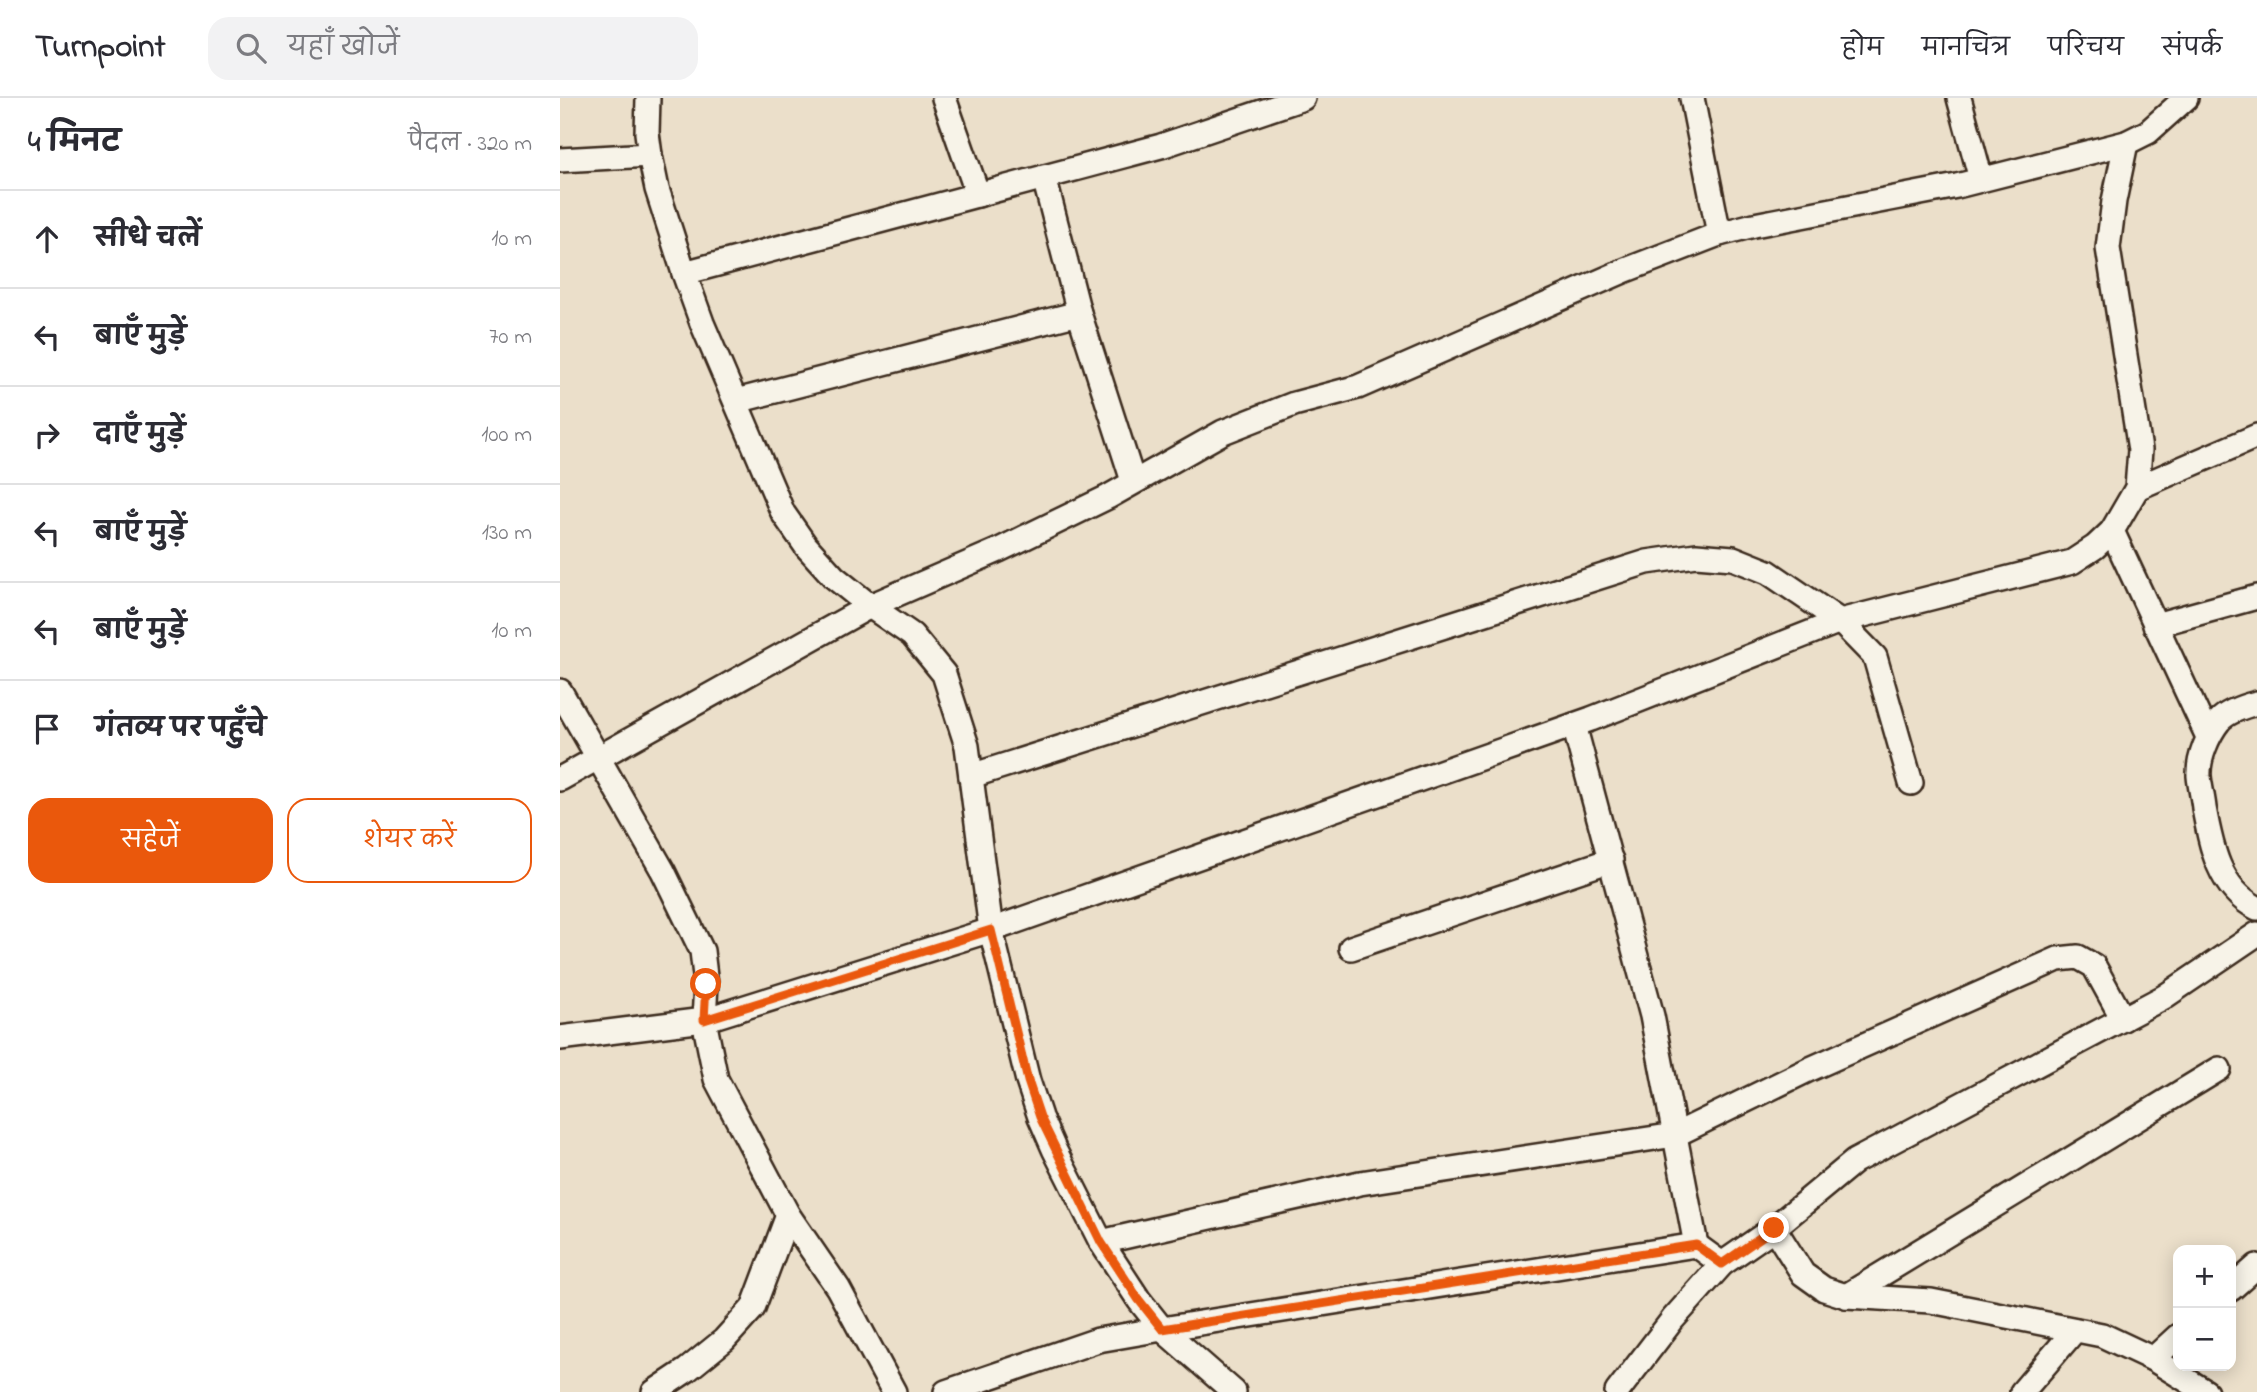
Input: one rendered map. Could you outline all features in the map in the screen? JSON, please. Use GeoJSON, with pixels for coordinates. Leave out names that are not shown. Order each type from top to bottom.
{"type":"FeatureCollection","features":[{"type":"Feature","properties":{"kind":"street"},"geometry":{"type":"LineString","coordinates":[[648,98],[647,133],[650,155],[657,189],[684,274],[702,323],[783,513],[806,546],[834,577],[912,635],[944,674],[967,746],[991,930],[1028,1081],[1040,1117],[1101,1242],[1139,1300],[1162,1329],[1234,1392]]}},
{"type":"Feature","properties":{"kind":"street"},"geometry":{"type":"LineString","coordinates":[[944,98],[978,195]]}},
{"type":"Feature","properties":{"kind":"street"},"geometry":{"type":"LineString","coordinates":[[684,274],[1161,146],[1303,98]]}},
{"type":"Feature","properties":{"kind":"street"},"geometry":{"type":"LineString","coordinates":[[1692,98],[1719,234]]}},
{"type":"Feature","properties":{"kind":"street"},"geometry":{"type":"LineString","coordinates":[[1959,98],[1981,179]]}},
{"type":"Feature","properties":{"kind":"street"},"geometry":{"type":"LineString","coordinates":[[560,779],[870,606],[999,550],[1108,496],[1223,432],[1294,404],[1358,387],[1626,270],[1719,234],[1957,186],[2126,143],[2148,132],[2186,98]]}},
{"type":"Feature","properties":{"kind":"street"},"geometry":{"type":"LineString","coordinates":[[560,1038],[704,1020],[991,930],[1574,725],[1840,621],[2072,562],[2095,547],[2112,531],[2137,488],[2140,450],[2108,248],[2126,143]]}},
{"type":"Feature","properties":{"kind":"street"},"geometry":{"type":"LineString","coordinates":[[560,160],[650,155]]}},
{"type":"Feature","properties":{"kind":"street"},"geometry":{"type":"LineString","coordinates":[[1044,177],[1079,313],[1133,481]]}},
{"type":"Feature","properties":{"kind":"street"},"geometry":{"type":"LineString","coordinates":[[736,401],[1079,313]]}},
{"type":"Feature","properties":{"kind":"street"},"geometry":{"type":"LineString","coordinates":[[2137,488],[2257,436]]}},
{"type":"Feature","properties":{"kind":"street"},"geometry":{"type":"LineString","coordinates":[[2112,531],[2208,737]]}},
{"type":"Feature","properties":{"kind":"street"},"geometry":{"type":"LineString","coordinates":[[971,776],[1647,562],[1696,555],[1733,558],[1768,572],[1840,621],[1875,657],[1911,783]]}},
{"type":"Feature","properties":{"kind":"street"},"geometry":{"type":"LineString","coordinates":[[2155,625],[2257,597]]}},
{"type":"Feature","properties":{"kind":"street"},"geometry":{"type":"LineString","coordinates":[[560,691],[663,871],[702,951],[706,984],[704,1020],[716,1079],[788,1215],[838,1288],[894,1392]]}},
{"type":"Feature","properties":{"kind":"street"},"geometry":{"type":"LineString","coordinates":[[2257,703],[2245,706],[2221,719],[2208,737],[2199,774],[2211,847],[2225,880],[2245,902],[2257,908]]}},
{"type":"Feature","properties":{"kind":"street"},"geometry":{"type":"LineString","coordinates":[[1574,725],[1653,1016],[1696,1245],[1722,1264]]}},
{"type":"Feature","properties":{"kind":"street"},"geometry":{"type":"LineString","coordinates":[[1352,948],[1611,860]]}},
{"type":"Feature","properties":{"kind":"street"},"geometry":{"type":"LineString","coordinates":[[1617,1392],[1673,1318],[1722,1264],[1774,1228],[1855,1161],[2164,997],[2257,934]]}},
{"type":"Feature","properties":{"kind":"street"},"geometry":{"type":"LineString","coordinates":[[1101,1242],[1360,1183],[1675,1135],[1808,1070],[2058,959],[2078,957],[2094,966],[2123,1019]]}},
{"type":"Feature","properties":{"kind":"street"},"geometry":{"type":"LineString","coordinates":[[1846,1296],[2219,1069]]}},
{"type":"Feature","properties":{"kind":"street"},"geometry":{"type":"LineString","coordinates":[[654,1392],[724,1340],[753,1308],[788,1215]]}},
{"type":"Feature","properties":{"kind":"street"},"geometry":{"type":"LineString","coordinates":[[1774,1228],[1803,1274],[1824,1289],[1846,1296],[1931,1301],[2102,1335],[2152,1359],[2206,1392]]}},
{"type":"Feature","properties":{"kind":"street"},"geometry":{"type":"LineString","coordinates":[[946,1392],[1098,1340],[1696,1245]]}},
{"type":"Feature","properties":{"kind":"street"},"geometry":{"type":"LineString","coordinates":[[2236,1285],[2257,1266]]}},
{"type":"Feature","properties":{"kind":"street"},"geometry":{"type":"LineString","coordinates":[[2022,1392],[2075,1330]]}},
{"type":"Feature","properties":{"kind":"street"},"geometry":{"type":"LineString","coordinates":[[2152,1359],[2173,1340]]}},
{"type":"Feature","properties":{"kind":"route"},"geometry":{"type":"LineString","coordinates":[[706,984],[704,1020],[991,930],[1028,1081],[1040,1117],[1101,1242],[1139,1300],[1162,1329],[1696,1245],[1722,1264],[1774,1228]]}}]}
